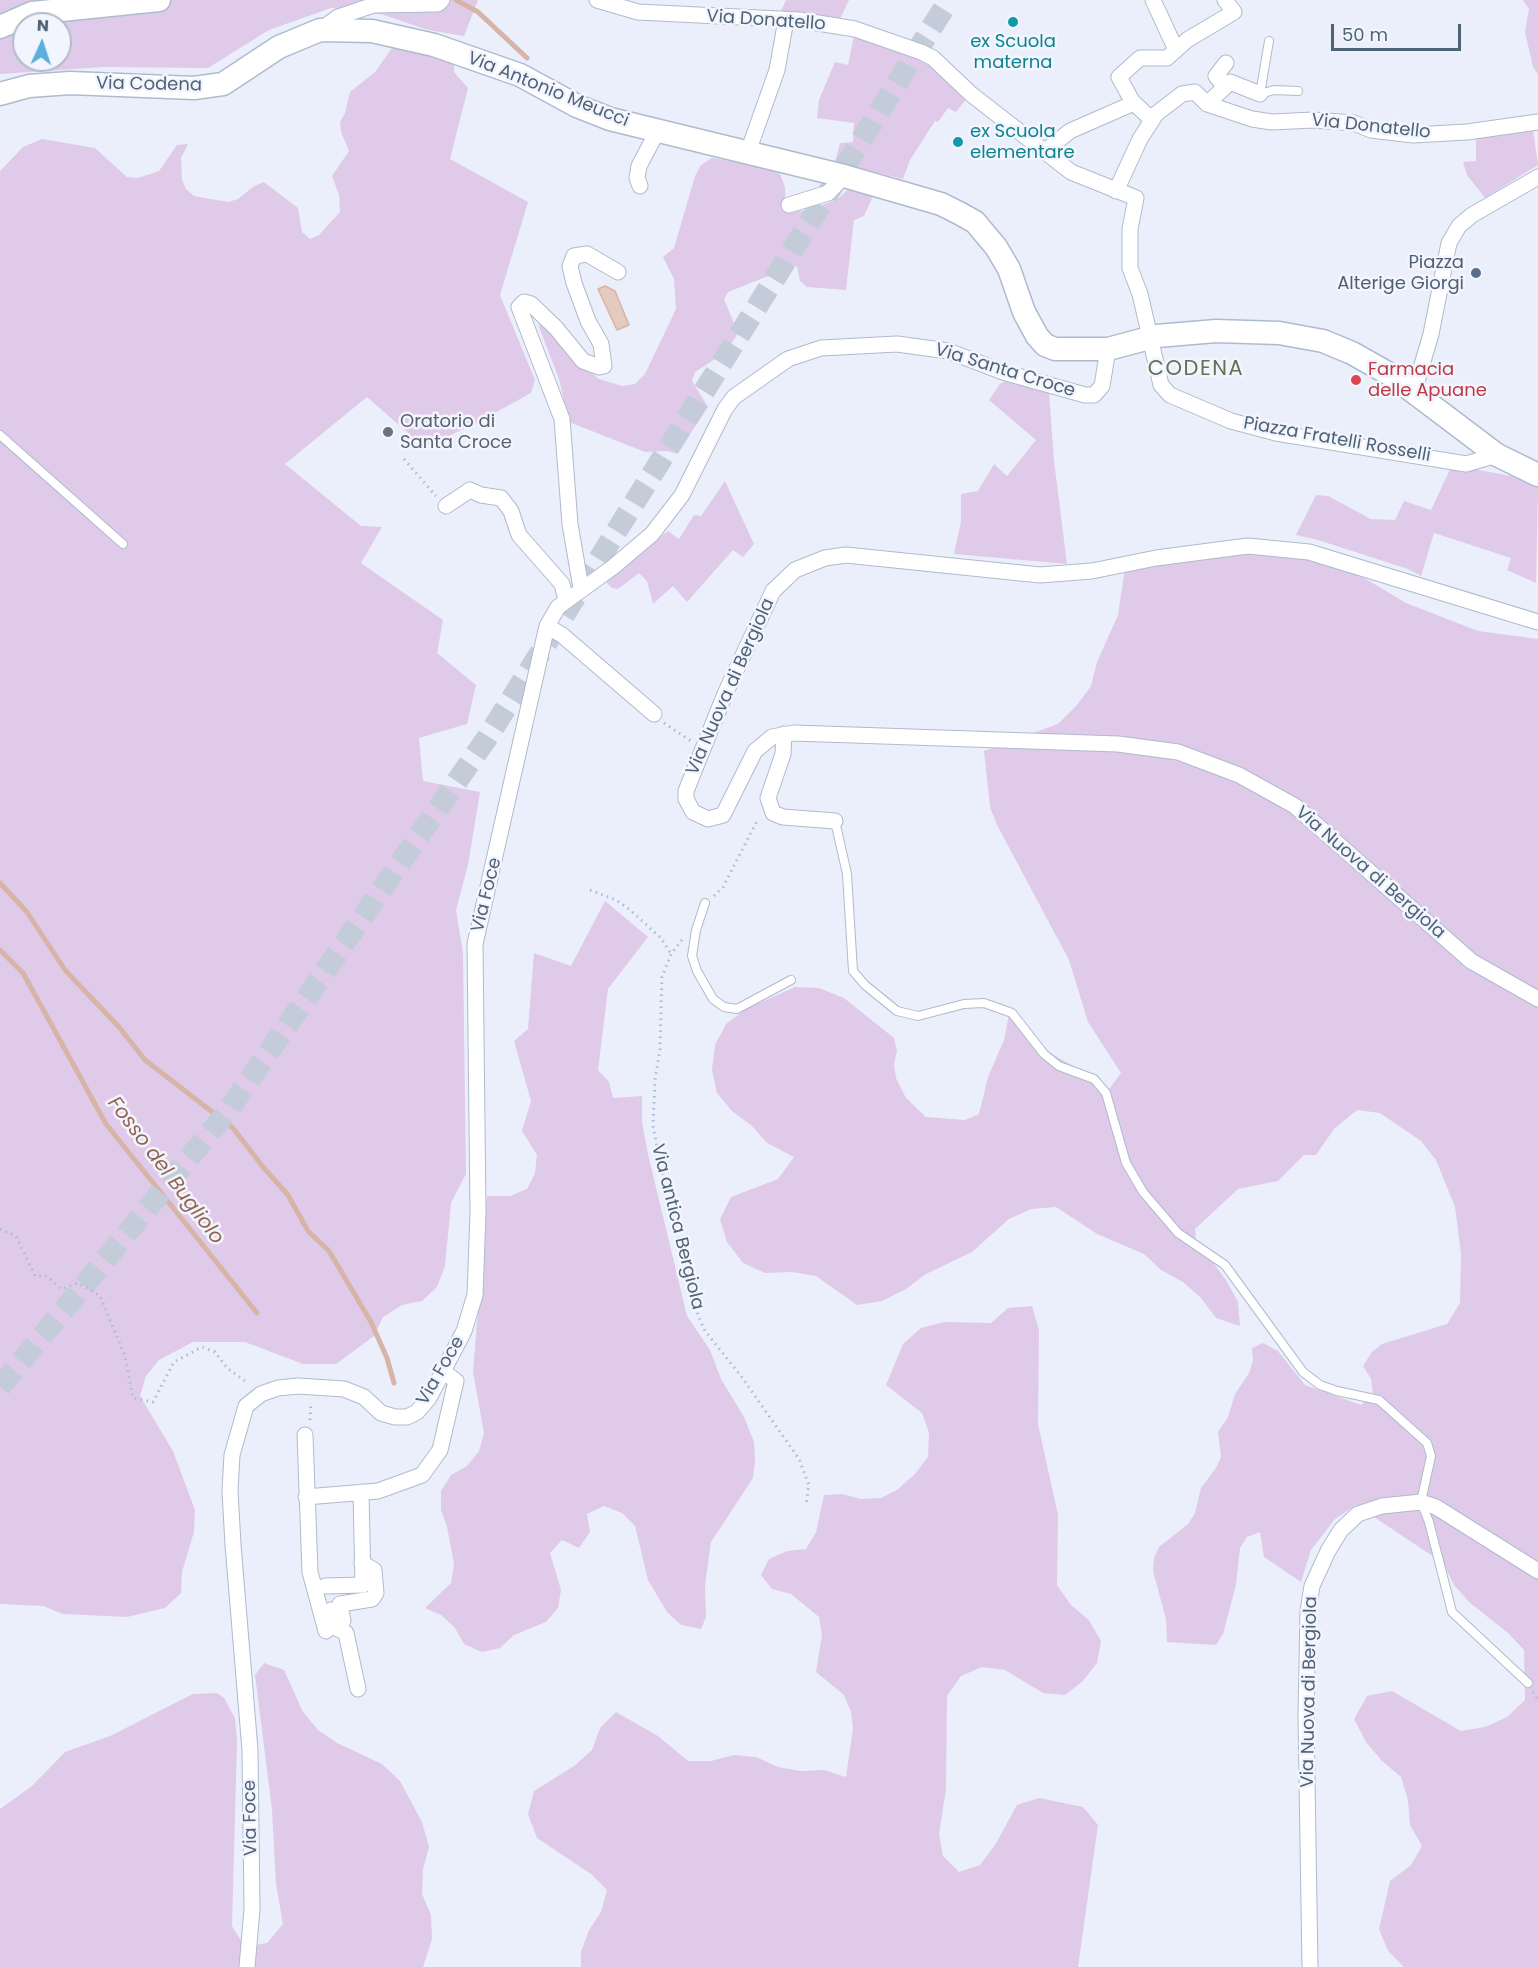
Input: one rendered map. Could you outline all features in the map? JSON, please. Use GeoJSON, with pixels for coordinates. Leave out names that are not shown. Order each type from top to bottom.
{"type":"FeatureCollection","features":[{"type":"Feature","properties":{"kind":"street"},"geometry":{"type":"LineString","coordinates":[[0,27],[32,13],[159,0]]}},
{"type":"Feature","properties":{"kind":"street"},"geometry":{"type":"LineString","coordinates":[[320,30],[338,17],[374,4],[438,4],[442,0]]}},
{"type":"Feature","properties":{"kind":"street","name":"Via Donatello"},"geometry":{"type":"LineString","coordinates":[[597,0],[638,12],[786,20],[855,29],[921,52],[933,58],[971,94],[1079,177],[1136,198]]}},
{"type":"Feature","properties":{"kind":"street"},"geometry":{"type":"LineString","coordinates":[[1153,0],[1176,50]]}},
{"type":"Feature","properties":{"kind":"street"},"geometry":{"type":"LineString","coordinates":[[1116,191],[1152,120],[1134,103],[1119,77],[1140,58],[1167,58],[1186,40],[1234,12],[1225,0]]}},
{"type":"Feature","properties":{"kind":"street"},"geometry":{"type":"LineString","coordinates":[[748,153],[777,70],[786,20]]}},
{"type":"Feature","properties":{"kind":"street","name":"Via Codena"},"geometry":{"type":"LineString","coordinates":[[0,94],[29,86],[70,83],[194,88],[223,84],[279,47],[320,30]]}},
{"type":"Feature","properties":{"kind":"street","name":"Via Antonio Meucci"},"geometry":{"type":"LineString","coordinates":[[320,30],[372,31],[434,45],[520,75],[577,106],[610,119],[844,176],[941,204],[975,222],[996,247],[1009,269],[1024,312],[1045,345],[1055,349],[1108,349],[1154,337],[1216,331],[1279,333],[1323,341],[1352,353],[1414,392],[1497,455],[1538,475]]}},
{"type":"Feature","properties":{"kind":"street"},"geometry":{"type":"LineString","coordinates":[[1225,87],[1216,76],[1226,63]]}},
{"type":"Feature","properties":{"kind":"street"},"geometry":{"type":"LineString","coordinates":[[1207,104],[1230,82],[1260,94]]}},
{"type":"Feature","properties":{"kind":"street","name":"Via Donatello"},"geometry":{"type":"LineString","coordinates":[[1152,120],[1156,114],[1182,94],[1195,92],[1207,104],[1272,122],[1313,120],[1354,123],[1371,129],[1413,135],[1467,132],[1538,122]]}},
{"type":"Feature","properties":{"kind":"street"},"geometry":{"type":"LineString","coordinates":[[1044,152],[1070,130],[1134,103]]}},
{"type":"Feature","properties":{"kind":"street"},"geometry":{"type":"LineString","coordinates":[[640,186],[637,178],[639,166],[657,132]]}},
{"type":"Feature","properties":{"kind":"street"},"geometry":{"type":"LineString","coordinates":[[789,205],[828,193],[844,176]]}},
{"type":"Feature","properties":{"kind":"street"},"geometry":{"type":"LineString","coordinates":[[1414,392],[1431,334],[1449,243],[1459,226],[1473,214],[1538,177]]}},
{"type":"Feature","properties":{"kind":"street","name":"Piazza Fratelli Rosselli"},"geometry":{"type":"LineString","coordinates":[[1136,198],[1130,229],[1130,268],[1154,337],[1161,385],[1170,395],[1231,421],[1276,433],[1466,464],[1497,455]]}},
{"type":"Feature","properties":{"kind":"street"},"geometry":{"type":"LineString","coordinates":[[581,588],[570,524],[562,419],[519,307],[525,302],[531,304],[556,328],[583,362],[599,367],[604,366],[601,344],[588,321],[570,266],[574,256],[586,254],[618,272]]}},
{"type":"Feature","properties":{"kind":"street","name":"Via Santa Croce"},"geometry":{"type":"LineString","coordinates":[[547,626],[558,607],[581,588],[613,567],[652,534],[682,495],[725,409],[734,397],[752,382],[800,353],[821,348],[897,344],[948,351],[1003,372],[1085,395],[1094,395],[1102,386],[1108,349]]}},
{"type":"Feature","properties":{"kind":"street"},"geometry":{"type":"LineString","coordinates":[[446,506],[470,490],[481,495],[501,498],[511,511],[519,535],[562,584],[566,600]]}},
{"type":"Feature","properties":{"kind":"street","name":"Via Nuova di Bergiola"},"geometry":{"type":"LineString","coordinates":[[1538,622],[1309,552],[1248,546],[1156,558],[1092,571],[1040,574],[846,555],[825,558],[795,570],[772,591],[688,783],[686,799],[693,812],[708,819],[723,815],[755,750],[772,737],[784,734],[1118,744],[1178,752],[1239,775],[1295,806],[1471,961],[1538,999]]}},
{"type":"Feature","properties":{"kind":"street"},"geometry":{"type":"LineString","coordinates":[[547,626],[562,635],[654,714]]}},
{"type":"Feature","properties":{"kind":"street","name":"Via Foce"},"geometry":{"type":"LineString","coordinates":[[247,1967],[252,1909],[250,1750],[230,1491],[232,1455],[246,1406],[261,1394],[298,1386],[344,1389],[364,1397],[381,1413],[406,1417],[417,1412],[429,1398],[464,1331],[475,1295],[478,1213],[475,944],[547,626]]}},
{"type":"Feature","properties":{"kind":"street"},"geometry":{"type":"LineString","coordinates":[[784,734],[783,754],[768,798],[773,813],[783,817],[835,821]]}},
{"type":"Feature","properties":{"kind":"street"},"geometry":{"type":"LineString","coordinates":[[306,1497],[398,1486],[422,1475],[440,1450],[456,1381],[444,1372]]}},
{"type":"Feature","properties":{"kind":"street"},"geometry":{"type":"LineString","coordinates":[[304,1435],[310,1572],[326,1631]]}},
{"type":"Feature","properties":{"kind":"street"},"geometry":{"type":"LineString","coordinates":[[325,1586],[363,1586],[361,1492]]}},
{"type":"Feature","properties":{"kind":"street"},"geometry":{"type":"LineString","coordinates":[[1421,1502],[1436,1507],[1538,1571]]}},
{"type":"Feature","properties":{"kind":"street","name":"Via Nuova di Bergiola"},"geometry":{"type":"LineString","coordinates":[[1310,1967],[1307,1892],[1306,1716],[1308,1611],[1312,1586],[1318,1569],[1336,1537],[1358,1514],[1382,1506],[1421,1502]]}},
{"type":"Feature","properties":{"kind":"street"},"geometry":{"type":"LineString","coordinates":[[358,1689],[339,1604],[372,1599],[376,1593],[374,1570],[362,1563]]}},
{"type":"Feature","properties":{"kind":"street"},"geometry":{"type":"LineString","coordinates":[[310,1572],[325,1586],[336,1628],[346,1633]]}},
{"type":"Feature","properties":{"kind":"lane"},"geometry":{"type":"LineString","coordinates":[[1269,41],[1260,94],[1274,90],[1298,92]]}},
{"type":"Feature","properties":{"kind":"lane"},"geometry":{"type":"LineString","coordinates":[[0,435],[123,544]]}},
{"type":"Feature","properties":{"kind":"lane"},"geometry":{"type":"LineString","coordinates":[[835,821],[847,874],[853,971],[865,985],[897,1011],[918,1016],[964,1004],[984,1003],[1012,1013],[1044,1054],[1059,1066],[1094,1079],[1107,1093],[1126,1162],[1143,1192],[1178,1233],[1225,1265],[1303,1372],[1320,1385],[1379,1400],[1427,1443],[1431,1456],[1421,1502],[1429,1522],[1452,1611],[1528,1683]]}},
{"type":"Feature","properties":{"kind":"lane"},"geometry":{"type":"LineString","coordinates":[[705,903],[696,930],[692,956],[697,971],[713,999],[724,1007],[737,1010],[791,980]]}},
{"type":"Feature","properties":{"kind":"lane"},"geometry":{"type":"LineString","coordinates":[[1302,1967],[1311,1950]]}},
{"type":"Feature","properties":{"kind":"path"},"geometry":{"type":"LineString","coordinates":[[404,459],[446,506]]}},
{"type":"Feature","properties":{"kind":"path"},"geometry":{"type":"LineString","coordinates":[[654,714],[671,729],[705,748]]}},
{"type":"Feature","properties":{"kind":"path"},"geometry":{"type":"LineString","coordinates":[[705,903],[723,887],[768,798]]}},
{"type":"Feature","properties":{"kind":"path"},"geometry":{"type":"LineString","coordinates":[[590,890],[616,900],[629,909],[661,938],[671,954]]}},
{"type":"Feature","properties":{"kind":"path","name":"Via antica Bergiola"},"geometry":{"type":"LineString","coordinates":[[682,939],[671,954],[662,976],[660,1049],[652,1126],[695,1308],[705,1330],[741,1376],[799,1459],[809,1485],[806,1504]]}},
{"type":"Feature","properties":{"kind":"path"},"geometry":{"type":"LineString","coordinates":[[0,1229],[16,1236],[35,1276],[47,1276],[61,1289],[78,1283],[100,1296],[125,1356],[133,1398],[153,1401],[174,1362],[202,1347],[215,1352],[227,1368],[261,1394]]}},
{"type":"Feature","properties":{"kind":"path"},"geometry":{"type":"LineString","coordinates":[[304,1435],[310,1424],[311,1399]]}},
{"type":"Feature","properties":{"kind":"shaded area"},"geometry":{"type":"Polygon","coordinates":[[[0,0],[478,0],[464,36],[428,30],[381,14],[331,8],[269,30],[208,68],[104,67],[72,69],[72,12],[12,12],[12,72],[30,72],[0,74],[0,0]]]}},
{"type":"Feature","properties":{"kind":"shaded area"},"geometry":{"type":"Polygon","coordinates":[[[786,0],[849,0],[839,21],[781,11],[786,0]]]}},
{"type":"Feature","properties":{"kind":"shaded area"},"geometry":{"type":"Polygon","coordinates":[[[1523,0],[1538,0],[1538,74],[1533,67],[1525,32],[1529,9],[1523,0]]]}},
{"type":"Feature","properties":{"kind":"shaded area"},"geometry":{"type":"Polygon","coordinates":[[[854,36],[927,61],[967,98],[956,112],[948,108],[938,122],[935,121],[910,160],[903,179],[835,162],[840,143],[853,142],[854,123],[817,118],[819,100],[835,62],[848,65],[854,36]]]}},
{"type":"Feature","properties":{"kind":"shaded area"},"geometry":{"type":"Polygon","coordinates":[[[403,46],[454,61],[454,72],[468,88],[450,159],[528,202],[500,295],[535,380],[531,393],[475,424],[424,447],[367,397],[285,464],[361,526],[382,527],[361,563],[443,620],[437,653],[476,685],[467,724],[419,738],[423,781],[480,792],[468,865],[456,910],[463,953],[466,1174],[451,1203],[445,1266],[437,1287],[422,1301],[402,1305],[383,1317],[374,1336],[336,1364],[303,1364],[245,1342],[193,1342],[159,1360],[146,1376],[140,1396],[173,1451],[195,1510],[194,1532],[182,1572],[181,1593],[165,1608],[127,1617],[63,1614],[43,1606],[0,1604],[0,171],[23,147],[42,139],[95,148],[127,177],[138,178],[159,171],[177,145],[188,144],[181,158],[182,180],[186,189],[194,196],[228,202],[238,199],[254,186],[264,182],[298,208],[302,232],[310,239],[319,235],[340,212],[339,195],[332,176],[349,151],[341,132],[340,122],[345,113],[350,92],[375,72],[392,48],[403,46]]]}},
{"type":"Feature","properties":{"kind":"shaded area"},"geometry":{"type":"Polygon","coordinates":[[[1533,130],[1538,165],[1485,198],[1467,175],[1463,162],[1476,161],[1476,138],[1533,130]]]}},
{"type":"Feature","properties":{"kind":"shaded area"},"geometry":{"type":"Polygon","coordinates":[[[712,158],[759,166],[780,174],[785,187],[786,212],[810,210],[839,198],[852,186],[873,196],[864,216],[854,220],[846,290],[807,287],[800,281],[797,266],[786,266],[771,275],[728,292],[724,299],[738,333],[726,352],[695,372],[692,381],[708,407],[677,454],[668,451],[645,452],[569,422],[559,379],[539,327],[540,321],[579,363],[599,379],[622,386],[635,384],[645,374],[676,309],[674,279],[663,257],[674,248],[695,176],[701,165],[712,158]]]}},
{"type":"Feature","properties":{"kind":"shaded area"},"geometry":{"type":"Polygon","coordinates":[[[605,286],[615,291],[629,325],[617,330],[598,289],[605,286]]]}},
{"type":"Feature","properties":{"kind":"shaded area"},"geometry":{"type":"Polygon","coordinates":[[[1007,380],[1049,393],[1054,461],[1067,564],[954,554],[961,521],[961,494],[978,491],[994,464],[1007,476],[1036,440],[989,400],[1000,384],[1007,380]]]}},
{"type":"Feature","properties":{"kind":"shaded area"},"geometry":{"type":"Polygon","coordinates":[[[1452,465],[1511,476],[1538,485],[1536,583],[1507,570],[1511,558],[1434,533],[1421,576],[1408,569],[1296,535],[1316,495],[1328,496],[1371,519],[1395,520],[1404,501],[1431,510],[1452,465]]]}},
{"type":"Feature","properties":{"kind":"shaded area"},"geometry":{"type":"Polygon","coordinates":[[[725,481],[754,544],[743,557],[733,550],[687,602],[673,586],[653,604],[647,581],[639,573],[618,589],[612,588],[604,580],[668,531],[679,539],[694,515],[701,516],[725,481]]]}},
{"type":"Feature","properties":{"kind":"shaded area"},"geometry":{"type":"Polygon","coordinates":[[[1284,551],[1336,561],[1406,603],[1478,631],[1538,639],[1538,1967],[1404,1967],[1388,1951],[1379,1929],[1390,1881],[1411,1865],[1422,1846],[1410,1825],[1408,1800],[1401,1777],[1382,1761],[1366,1742],[1354,1719],[1367,1696],[1392,1691],[1461,1731],[1485,1727],[1507,1717],[1525,1700],[1524,1650],[1508,1633],[1469,1602],[1454,1585],[1443,1563],[1356,1505],[1335,1519],[1311,1550],[1301,1582],[1264,1557],[1260,1532],[1247,1537],[1240,1548],[1236,1585],[1223,1634],[1216,1645],[1167,1642],[1166,1619],[1153,1571],[1154,1558],[1159,1547],[1188,1524],[1195,1513],[1201,1488],[1221,1457],[1218,1432],[1228,1417],[1235,1394],[1249,1373],[1253,1360],[1252,1348],[1263,1343],[1278,1351],[1305,1385],[1361,1405],[1373,1394],[1371,1379],[1363,1366],[1372,1352],[1382,1344],[1447,1324],[1460,1303],[1461,1254],[1455,1207],[1436,1160],[1421,1141],[1380,1113],[1357,1110],[1334,1129],[1316,1155],[1304,1155],[1278,1181],[1238,1189],[1195,1229],[1196,1240],[1226,1280],[1238,1302],[1240,1326],[1216,1318],[1201,1298],[1183,1282],[1161,1270],[1144,1254],[1097,1234],[1056,1207],[1031,1209],[1009,1219],[972,1252],[926,1274],[906,1289],[882,1301],[857,1305],[816,1276],[792,1272],[765,1273],[743,1263],[727,1242],[720,1219],[731,1197],[778,1179],[794,1157],[767,1143],[752,1126],[732,1111],[717,1093],[712,1070],[715,1045],[726,1024],[746,1009],[795,987],[819,988],[844,998],[894,1038],[897,1051],[894,1064],[896,1078],[906,1098],[926,1117],[965,1120],[979,1114],[988,1077],[1004,1040],[1009,1014],[1045,1050],[1087,1074],[1107,1092],[1121,1073],[1088,1022],[1069,960],[997,825],[990,807],[984,751],[1058,724],[1077,705],[1091,686],[1097,662],[1118,615],[1125,568],[1231,553],[1284,551]]]}},
{"type":"Feature","properties":{"kind":"shaded area"},"geometry":{"type":"Polygon","coordinates":[[[605,901],[648,937],[608,989],[598,1070],[609,1082],[613,1098],[642,1096],[642,1122],[648,1154],[687,1316],[710,1350],[721,1379],[744,1417],[754,1442],[753,1478],[711,1542],[705,1585],[706,1617],[701,1629],[681,1625],[667,1612],[648,1580],[635,1526],[622,1513],[604,1506],[587,1514],[590,1532],[579,1548],[562,1540],[550,1553],[561,1590],[558,1608],[546,1622],[514,1635],[500,1648],[482,1652],[464,1644],[455,1628],[441,1615],[425,1608],[451,1583],[454,1564],[447,1527],[441,1510],[441,1491],[451,1475],[467,1466],[479,1451],[484,1433],[473,1372],[487,1196],[510,1196],[527,1189],[535,1173],[537,1155],[522,1131],[531,1101],[514,1041],[528,1029],[534,953],[571,966],[605,901]]]}},
{"type":"Feature","properties":{"kind":"shaded area"},"geometry":{"type":"Polygon","coordinates":[[[1032,1306],[1039,1330],[1038,1424],[1058,1515],[1057,1585],[1071,1605],[1089,1620],[1101,1641],[1097,1663],[1083,1681],[1065,1695],[1043,1693],[1005,1670],[982,1667],[961,1676],[947,1696],[946,1789],[939,1834],[943,1856],[959,1872],[980,1865],[995,1845],[1017,1805],[1039,1798],[1083,1807],[1098,1825],[1078,1967],[581,1967],[581,1952],[589,1930],[601,1912],[607,1890],[591,1874],[537,1838],[528,1814],[534,1791],[574,1766],[592,1750],[600,1728],[616,1712],[658,1736],[688,1761],[711,1761],[734,1755],[756,1757],[778,1767],[800,1771],[824,1770],[846,1777],[853,1729],[851,1712],[844,1695],[816,1672],[822,1635],[819,1617],[791,1594],[772,1589],[761,1575],[769,1559],[787,1551],[806,1549],[816,1532],[824,1495],[842,1494],[861,1499],[881,1498],[897,1490],[915,1474],[928,1457],[929,1433],[922,1413],[886,1385],[903,1344],[921,1328],[944,1322],[991,1323],[1008,1308],[1032,1306]]]}},
{"type":"Feature","properties":{"kind":"shaded area"},"geometry":{"type":"Polygon","coordinates":[[[264,1663],[284,1670],[303,1712],[318,1730],[337,1743],[382,1764],[400,1781],[422,1822],[429,1847],[423,1869],[422,1894],[431,1915],[432,1939],[423,1967],[0,1967],[0,1809],[32,1786],[65,1752],[110,1736],[193,1694],[217,1693],[224,1698],[235,1718],[237,1741],[232,1926],[245,1947],[267,1943],[283,1924],[276,1884],[272,1810],[255,1675],[264,1663]]]}},
{"type":"Feature","properties":{"kind":"waterway"},"geometry":{"type":"LineString","coordinates":[[456,0],[478,12],[527,58]]}},
{"type":"Feature","properties":{"kind":"waterway","name":"Fosso del Bugliolo"},"geometry":{"type":"LineString","coordinates":[[0,883],[27,912],[65,970],[119,1027],[145,1060],[233,1128],[288,1195],[308,1231],[329,1251],[371,1322],[387,1358],[394,1383]]}},
{"type":"Feature","properties":{"kind":"waterway","name":"Fosso del Bugliolo"},"geometry":{"type":"LineString","coordinates":[[0,950],[23,973],[106,1124],[257,1313]]}},
{"type":"Feature","properties":{"kind":"tunnel"},"geometry":{"type":"LineString","coordinates":[[0,1387],[227,1112],[487,738],[949,0]]}},
{"type":"Feature","properties":{"kind":"place","name":"ex Scuola materna"},"geometry":{"type":"Point","coordinates":[1013,22]}},
{"type":"Feature","properties":{"kind":"place","name":"ex Scuola elementare"},"geometry":{"type":"Point","coordinates":[958,142]}},
{"type":"Feature","properties":{"kind":"place","name":"Piazza Alterige Giorgi"},"geometry":{"type":"Point","coordinates":[1476,273]}},
{"type":"Feature","properties":{"kind":"place","name":"Farmacia delle Apuane"},"geometry":{"type":"Point","coordinates":[1356,380]}},
{"type":"Feature","properties":{"kind":"place","name":"Oratorio di Santa Croce"},"geometry":{"type":"Point","coordinates":[388,432]}},
{"type":"Feature","properties":{"kind":"district","name":"CODENA"},"geometry":{"type":"Point","coordinates":[1196,370]}}]}
